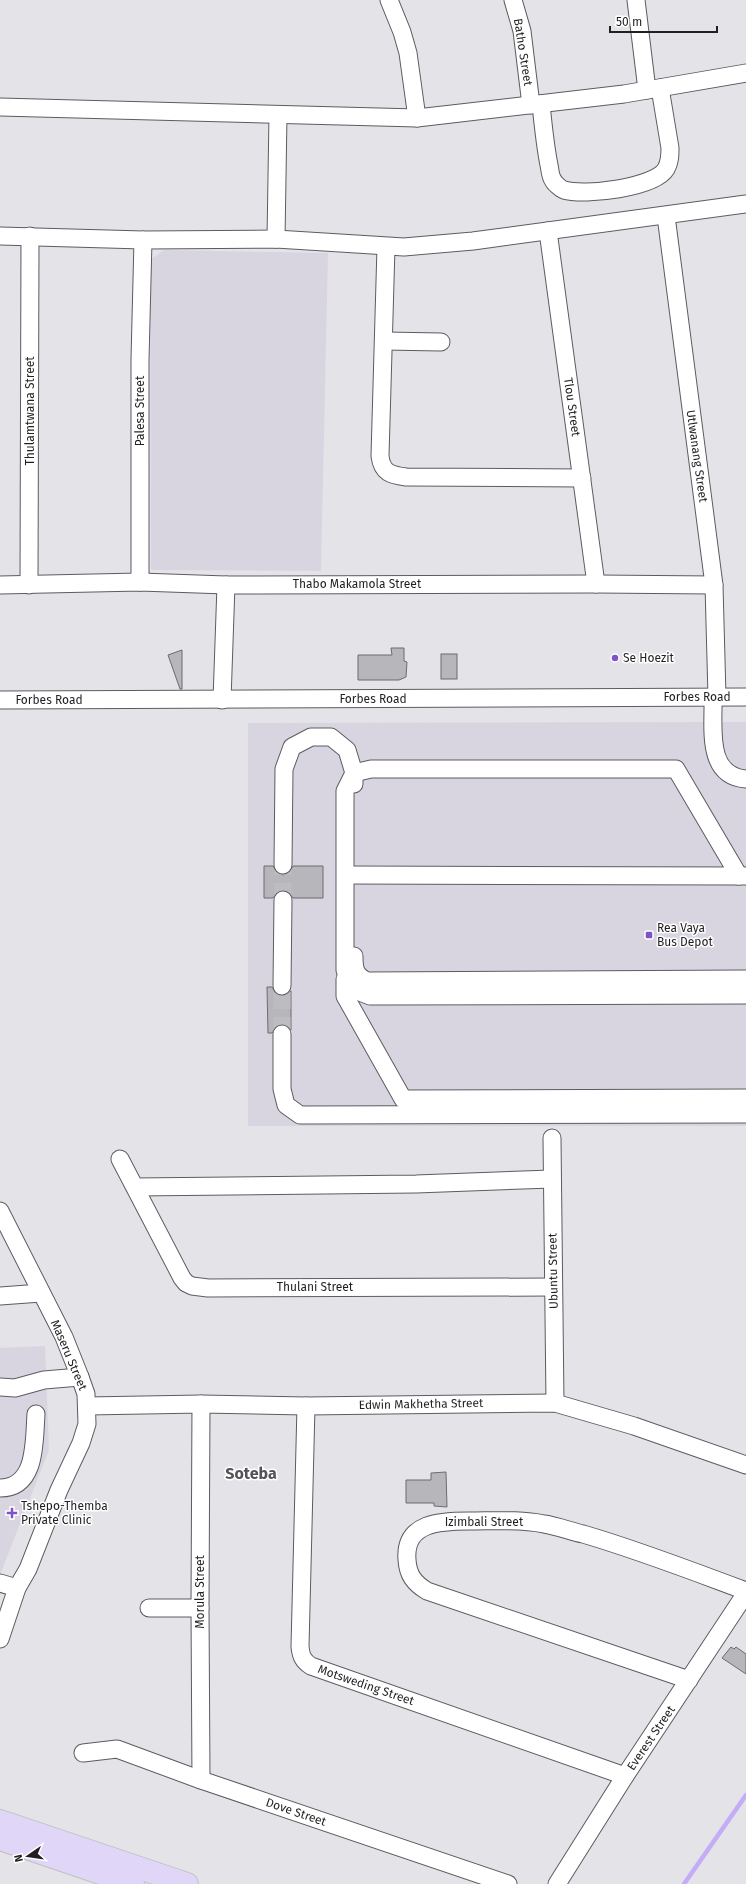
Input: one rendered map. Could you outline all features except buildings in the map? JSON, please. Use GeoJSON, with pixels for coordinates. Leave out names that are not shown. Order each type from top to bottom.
{"type":"FeatureCollection","features":[{"type":"Feature","properties":{"kind":"main road"},"geometry":{"type":"LineString","coordinates":[[0,1821],[187,1884]]}},
{"type":"Feature","properties":{"kind":"main road"},"geometry":{"type":"LineString","coordinates":[[0,1839],[133,1884]]}},
{"type":"Feature","properties":{"kind":"street"},"geometry":{"type":"LineString","coordinates":[[389,0],[402,32],[408,53],[417,118]]}},
{"type":"Feature","properties":{"kind":"street","name":"Batho Street"},"geometry":{"type":"LineString","coordinates":[[513,0],[522,31],[552,180],[563,190],[586,192],[633,186],[652,179],[661,174],[666,168],[670,158],[670,148],[653,89],[636,0]]}},
{"type":"Feature","properties":{"kind":"street"},"geometry":{"type":"LineString","coordinates":[[0,107],[417,118],[653,89],[746,73]]}},
{"type":"Feature","properties":{"kind":"street"},"geometry":{"type":"LineString","coordinates":[[276,240],[278,115]]}},
{"type":"Feature","properties":{"kind":"street"},"geometry":{"type":"LineString","coordinates":[[0,236],[143,240],[276,240],[404,247],[473,241],[746,204]]}},
{"type":"Feature","properties":{"kind":"street","name":"Utlwanang Street"},"geometry":{"type":"LineString","coordinates":[[666,216],[714,585],[714,749],[718,762],[731,775],[746,779]]}},
{"type":"Feature","properties":{"kind":"street","name":"Tlou Street"},"geometry":{"type":"LineString","coordinates":[[548,231],[596,584]]}},
{"type":"Feature","properties":{"kind":"street","name":"Thulamtwana Street"},"geometry":{"type":"LineString","coordinates":[[28,585],[30,236]]}},
{"type":"Feature","properties":{"kind":"street","name":"Palesa Street"},"geometry":{"type":"LineString","coordinates":[[140,582],[140,360],[143,240]]}},
{"type":"Feature","properties":{"kind":"street"},"geometry":{"type":"LineString","coordinates":[[386,247],[380,456],[381,464],[385,471],[392,476],[406,477],[582,478]]}},
{"type":"Feature","properties":{"kind":"street"},"geometry":{"type":"LineString","coordinates":[[384,341],[441,342]]}},
{"type":"Feature","properties":{"kind":"street","name":"Thabo Makamola Street"},"geometry":{"type":"LineString","coordinates":[[0,585],[140,582],[226,585],[714,585]]}},
{"type":"Feature","properties":{"kind":"street"},"geometry":{"type":"LineString","coordinates":[[222,700],[226,585]]}},
{"type":"Feature","properties":{"kind":"street","name":"Forbes Road"},"geometry":{"type":"LineString","coordinates":[[0,700],[746,697]]}},
{"type":"Feature","properties":{"kind":"street"},"geometry":{"type":"LineString","coordinates":[[283,865],[284,769],[292,747],[312,737],[331,738],[347,750],[354,773],[345,791],[354,967],[358,976],[367,981],[746,979]]}},
{"type":"Feature","properties":{"kind":"street"},"geometry":{"type":"LineString","coordinates":[[354,773],[371,769],[676,769],[742,876]]}},
{"type":"Feature","properties":{"kind":"street"},"geometry":{"type":"LineString","coordinates":[[350,874],[742,876]]}},
{"type":"Feature","properties":{"kind":"street"},"geometry":{"type":"LineString","coordinates":[[350,874],[345,996],[403,1099],[746,1098]]}},
{"type":"Feature","properties":{"kind":"street"},"geometry":{"type":"LineString","coordinates":[[282,986],[283,900]]}},
{"type":"Feature","properties":{"kind":"street"},"geometry":{"type":"LineString","coordinates":[[345,970],[352,990],[370,996],[746,995]]}},
{"type":"Feature","properties":{"kind":"street"},"geometry":{"type":"LineString","coordinates":[[282,1034],[282,1088],[286,1105],[300,1115],[746,1114]]}},
{"type":"Feature","properties":{"kind":"street","name":"Ubuntu Street"},"geometry":{"type":"LineString","coordinates":[[552,1138],[555,1403]]}},
{"type":"Feature","properties":{"kind":"street","name":"Thulani Street"},"geometry":{"type":"LineString","coordinates":[[120,1159],[175,1266],[183,1280],[192,1286],[208,1288],[553,1287]]}},
{"type":"Feature","properties":{"kind":"street"},"geometry":{"type":"LineString","coordinates":[[135,1187],[416,1184],[552,1179]]}},
{"type":"Feature","properties":{"kind":"street","name":"Maseru Street"},"geometry":{"type":"LineString","coordinates":[[0,1210],[64,1337],[86,1394],[87,1406],[87,1424],[81,1443],[59,1490],[28,1569],[17,1588],[0,1638]]}},
{"type":"Feature","properties":{"kind":"street"},"geometry":{"type":"LineString","coordinates":[[0,1296],[41,1292]]}},
{"type":"Feature","properties":{"kind":"street"},"geometry":{"type":"LineString","coordinates":[[0,1391],[0,1387],[15,1388],[44,1380],[80,1377]]}},
{"type":"Feature","properties":{"kind":"street","name":"Edwin Makhetha Street"},"geometry":{"type":"LineString","coordinates":[[87,1406],[201,1404],[306,1406],[555,1403],[634,1426],[746,1465]]}},
{"type":"Feature","properties":{"kind":"street","name":"Morula Street"},"geometry":{"type":"LineString","coordinates":[[201,1404],[201,1780]]}},
{"type":"Feature","properties":{"kind":"street","name":"Motsweding Street"},"geometry":{"type":"LineString","coordinates":[[306,1406],[300,1647],[302,1657],[306,1663],[333,1674],[625,1776]]}},
{"type":"Feature","properties":{"kind":"street"},"geometry":{"type":"LineString","coordinates":[[0,1488],[18,1484],[26,1475],[31,1463],[36,1414]]}},
{"type":"Feature","properties":{"kind":"street","name":"Izimbali Street"},"geometry":{"type":"LineString","coordinates":[[689,1680],[426,1591],[414,1582],[409,1572],[407,1557],[410,1542],[420,1529],[435,1523],[464,1521],[545,1524],[612,1542],[746,1592]]}},
{"type":"Feature","properties":{"kind":"street"},"geometry":{"type":"LineString","coordinates":[[0,1583],[17,1588]]}},
{"type":"Feature","properties":{"kind":"street","name":"Everest Street"},"geometry":{"type":"LineString","coordinates":[[558,1884],[625,1776],[746,1592]]}},
{"type":"Feature","properties":{"kind":"street"},"geometry":{"type":"LineString","coordinates":[[149,1608],[200,1608]]}},
{"type":"Feature","properties":{"kind":"street","name":"Dove Street"},"geometry":{"type":"LineString","coordinates":[[83,1753],[117,1749],[201,1780],[508,1884]]}},
{"type":"Feature","properties":{"kind":"shaded area"},"geometry":{"type":"Polygon","coordinates":[[[164,250],[328,253],[321,571],[151,570],[150,260],[164,250]]]}},
{"type":"Feature","properties":{"kind":"shaded area","name":"Rea Vaya Bus Depot"},"geometry":{"type":"Polygon","coordinates":[[[746,722],[746,1126],[248,1126],[248,723],[746,722]]]}},
{"type":"Feature","properties":{"kind":"shaded area","name":"Tshepo-Themba Private Clinic"},"geometry":{"type":"Polygon","coordinates":[[[45,1346],[49,1450],[0,1575],[0,1348],[45,1346]]]}},
{"type":"Feature","properties":{"kind":"waterway"},"geometry":{"type":"LineString","coordinates":[[684,1884],[746,1795]]}},
{"type":"Feature","properties":{"kind":"tunnel"},"geometry":{"type":"LineString","coordinates":[[283,865],[283,900]]}},
{"type":"Feature","properties":{"kind":"tunnel"},"geometry":{"type":"LineString","coordinates":[[282,986],[282,1034]]}},
{"type":"Feature","properties":{"kind":"place","name":"Se Hoezit"},"geometry":{"type":"Point","coordinates":[615,658]}},
{"type":"Feature","properties":{"kind":"place","name":"Rea Vaya Bus Depot"},"geometry":{"type":"Point","coordinates":[649,935]}},
{"type":"Feature","properties":{"kind":"place","name":"Tshepo-Themba Private Clinic"},"geometry":{"type":"Point","coordinates":[12,1513]}},
{"type":"Feature","properties":{"kind":"district","name":"Soteba"},"geometry":{"type":"Point","coordinates":[251,1473]}}]}
